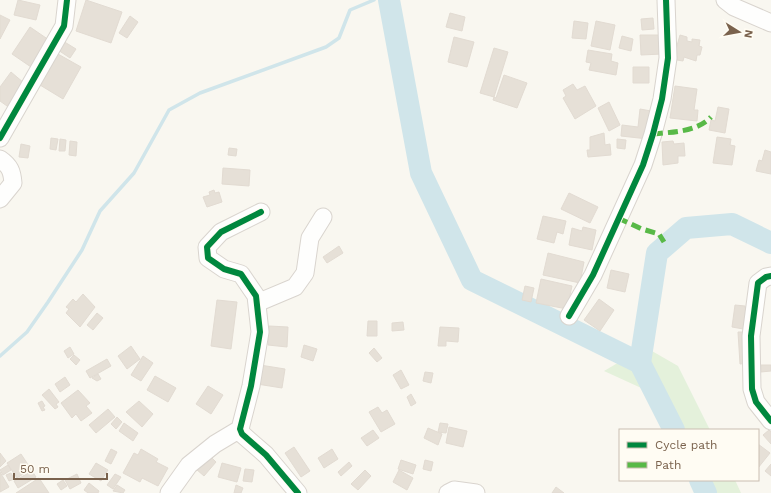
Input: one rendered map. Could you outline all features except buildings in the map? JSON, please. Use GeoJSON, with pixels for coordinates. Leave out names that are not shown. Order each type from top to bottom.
{"type":"FeatureCollection","features":[{"type":"Feature","properties":{"kind":"street"},"geometry":{"type":"LineString","coordinates":[[0,138],[64,26],[67,0]]}},
{"type":"Feature","properties":{"kind":"street"},"geometry":{"type":"LineString","coordinates":[[569,316],[593,275],[643,165],[653,134],[662,99],[668,58],[666,0]]}},
{"type":"Feature","properties":{"kind":"street"},"geometry":{"type":"LineString","coordinates":[[725,0],[734,7],[771,23]]}},
{"type":"Feature","properties":{"kind":"street"},"geometry":{"type":"LineString","coordinates":[[0,159],[8,165],[12,172],[13,183],[0,199]]}},
{"type":"Feature","properties":{"kind":"street"},"geometry":{"type":"LineString","coordinates":[[261,212],[221,232],[207,247],[208,258],[224,269],[241,274],[256,296],[260,332],[251,386],[240,429],[242,434],[266,455],[298,493]]}},
{"type":"Feature","properties":{"kind":"street"},"geometry":{"type":"LineString","coordinates":[[257,303],[295,286],[305,273],[310,238],[323,217]]}},
{"type":"Feature","properties":{"kind":"street"},"geometry":{"type":"LineString","coordinates":[[771,276],[758,282],[751,336],[752,389],[756,402],[771,421]]}},
{"type":"Feature","properties":{"kind":"street"},"geometry":{"type":"LineString","coordinates":[[169,493],[188,465],[215,444],[240,429]]}},
{"type":"Feature","properties":{"kind":"street"},"geometry":{"type":"LineString","coordinates":[[448,493],[454,490],[476,493]]}},
{"type":"Feature","properties":{"kind":"green space"},"geometry":{"type":"Polygon","coordinates":[[[645,347],[678,366],[710,429],[668,429],[650,392],[604,371],[645,347]]]}},
{"type":"Feature","properties":{"kind":"green space"},"geometry":{"type":"Polygon","coordinates":[[[691,481],[735,481],[741,493],[697,493],[691,481]]]}},
{"type":"Feature","properties":{"kind":"waterway"},"geometry":{"type":"LineString","coordinates":[[0,356],[27,332],[48,302],[82,250],[100,211],[134,173],[169,110],[200,93],[326,47],[339,38],[350,10],[374,0]]}},
{"type":"Feature","properties":{"kind":"waterway"},"geometry":{"type":"LineString","coordinates":[[389,0],[421,173],[472,280],[640,363],[673,429]]}},
{"type":"Feature","properties":{"kind":"waterway"},"geometry":{"type":"LineString","coordinates":[[640,363],[657,253],[686,228],[732,224],[771,243]]}},
{"type":"Feature","properties":{"kind":"waterway"},"geometry":{"type":"LineString","coordinates":[[700,481],[706,493]]}},
{"type":"Feature","properties":{"kind":"marked path"},"geometry":{"type":"LineString","coordinates":[[653,134],[676,132],[699,126],[711,117]]}},
{"type":"Feature","properties":{"kind":"marked path"},"geometry":{"type":"LineString","coordinates":[[618,218],[642,229],[659,234],[664,242]]}},
{"type":"Feature","properties":{"kind":"cycle path"},"geometry":{"type":"LineString","coordinates":[[0,138],[64,26],[67,0]]}},
{"type":"Feature","properties":{"kind":"cycle path"},"geometry":{"type":"LineString","coordinates":[[569,316],[593,275],[643,165],[653,134],[662,99],[668,58],[666,0]]}},
{"type":"Feature","properties":{"kind":"cycle path"},"geometry":{"type":"LineString","coordinates":[[261,212],[221,232],[207,247],[208,258],[224,269],[241,274],[256,296],[260,332],[251,386],[240,429],[242,434],[266,455],[298,493]]}},
{"type":"Feature","properties":{"kind":"cycle path"},"geometry":{"type":"LineString","coordinates":[[771,276],[766,277],[758,283],[751,336],[752,389],[756,402],[771,421]]}}]}
